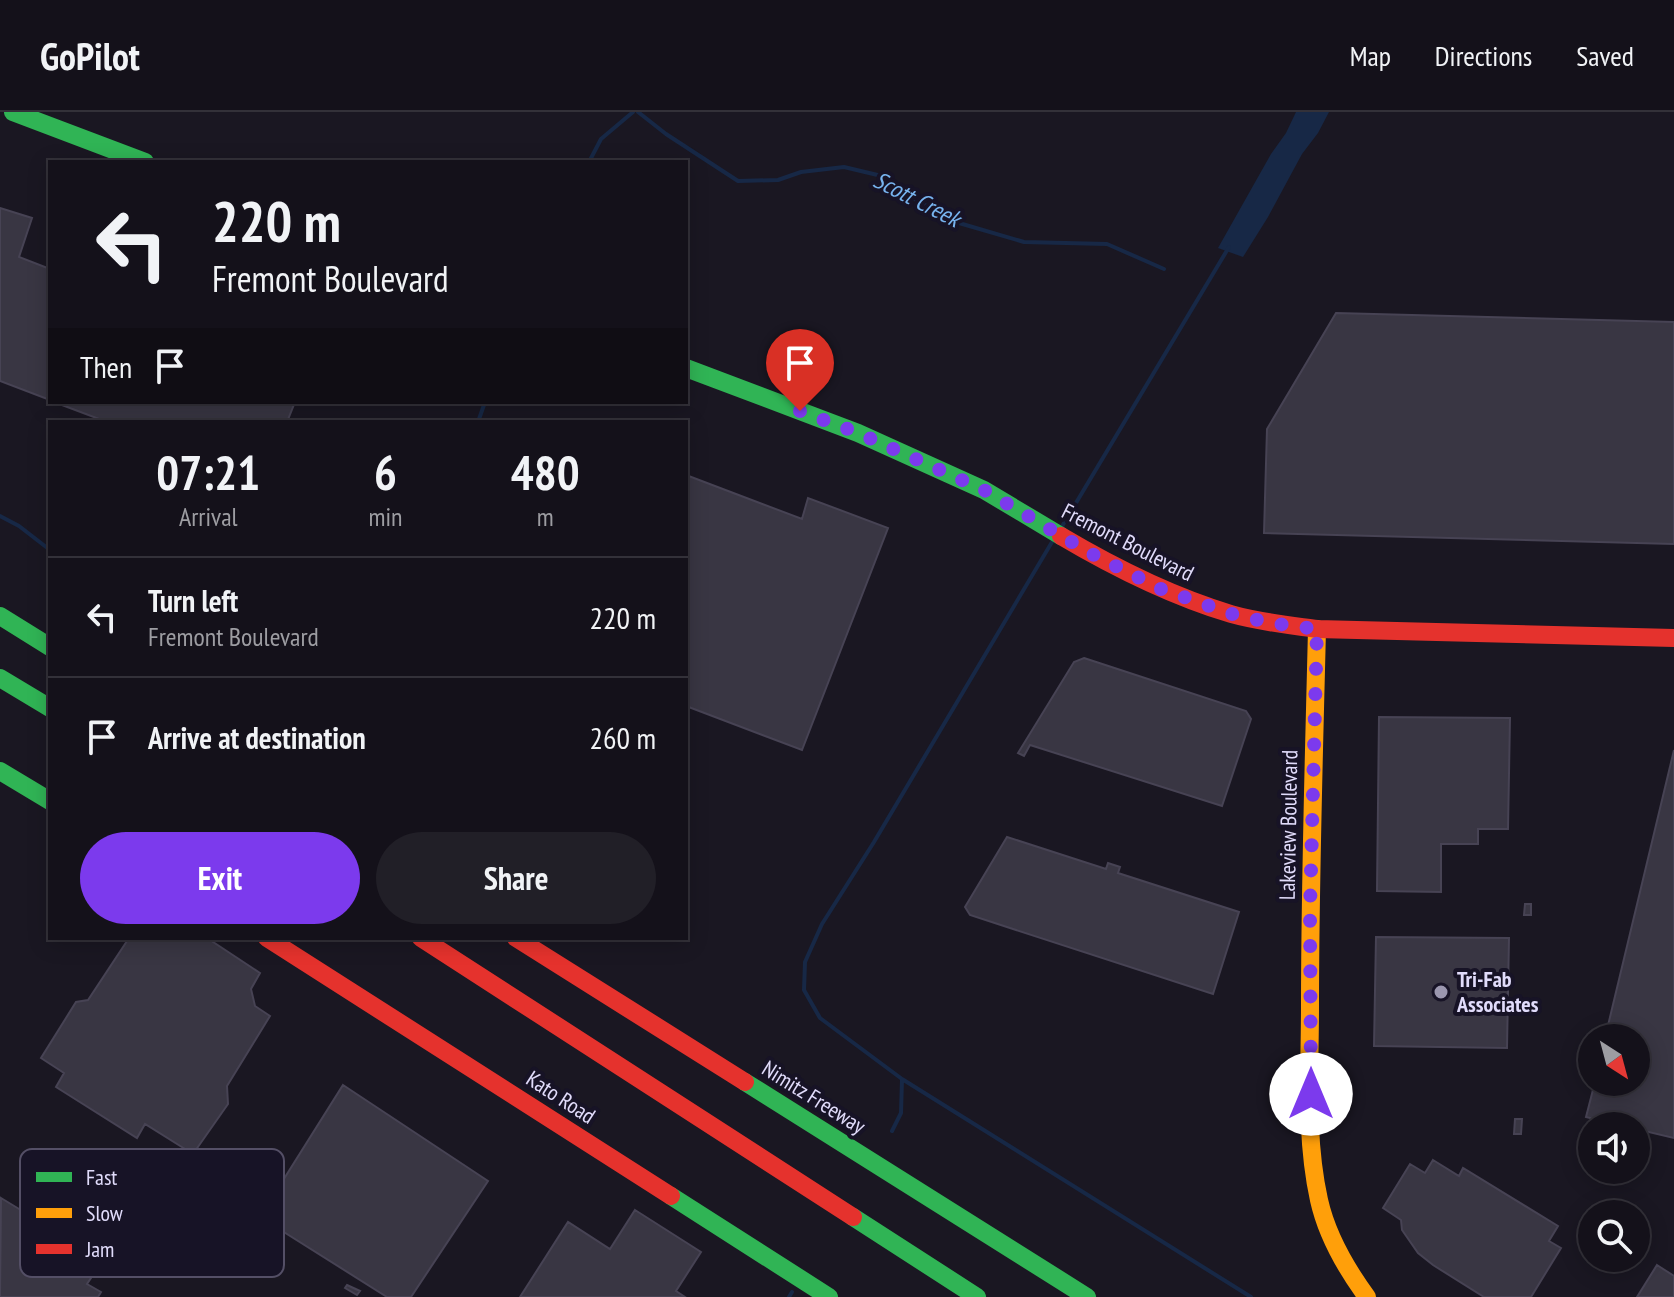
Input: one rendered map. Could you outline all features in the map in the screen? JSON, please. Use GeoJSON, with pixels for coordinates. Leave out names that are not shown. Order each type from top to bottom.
{"type":"FeatureCollection","features":[{"type":"Feature","properties":{"kind":"main road"},"geometry":{"type":"LineString","coordinates":[[13,112],[140,160]]}},
{"type":"Feature","properties":{"kind":"main road","name":"Fremont Boulevard"},"geometry":{"type":"LineString","coordinates":[[688,369],[858,433],[984,490],[1150,584],[1232,614],[1317,629],[1674,638]]}},
{"type":"Feature","properties":{"kind":"main road"},"geometry":{"type":"LineString","coordinates":[[0,616],[48,646]]}},
{"type":"Feature","properties":{"kind":"main road","name":"Lakeview Boulevard"},"geometry":{"type":"LineString","coordinates":[[1317,629],[1310,911],[1311,1147],[1318,1200],[1327,1228],[1339,1256],[1367,1297]]}},
{"type":"Feature","properties":{"kind":"main road"},"geometry":{"type":"LineString","coordinates":[[0,678],[48,707]]}},
{"type":"Feature","properties":{"kind":"main road"},"geometry":{"type":"LineString","coordinates":[[0,771],[48,800]]}},
{"type":"Feature","properties":{"kind":"main road","name":"Kato Road"},"geometry":{"type":"LineString","coordinates":[[270,940],[829,1297]]}},
{"type":"Feature","properties":{"kind":"main road"},"geometry":{"type":"LineString","coordinates":[[424,940],[977,1297]]}},
{"type":"Feature","properties":{"kind":"main road","name":"Nimitz Freeway"},"geometry":{"type":"LineString","coordinates":[[519,940],[1087,1297]]}},
{"type":"Feature","properties":{"kind":"water"},"geometry":{"type":"Polygon","coordinates":[[[1296,112],[1329,112],[1243,257],[1218,248],[1286,133],[1296,112]]]}},
{"type":"Feature","properties":{"kind":"building"},"geometry":{"type":"Polygon","coordinates":[[[0,208],[32,218],[19,257],[48,268],[48,399],[0,381],[0,208]]]}},
{"type":"Feature","properties":{"kind":"building"},"geometry":{"type":"Polygon","coordinates":[[[1336,313],[1674,322],[1674,544],[1264,533],[1267,429],[1336,313]]]}},
{"type":"Feature","properties":{"kind":"building"},"geometry":{"type":"Polygon","coordinates":[[[59,404],[294,404],[288,420],[102,420],[59,404]]]}},
{"type":"Feature","properties":{"kind":"building"},"geometry":{"type":"Polygon","coordinates":[[[688,476],[802,519],[808,498],[888,528],[802,750],[688,707],[688,476]]]}},
{"type":"Feature","properties":{"kind":"building"},"geometry":{"type":"Polygon","coordinates":[[[1084,658],[1246,711],[1251,719],[1222,806],[1030,745],[1024,756],[1018,753],[1074,662],[1084,658]]]}},
{"type":"Feature","properties":{"kind":"building"},"geometry":{"type":"Polygon","coordinates":[[[1379,717],[1510,718],[1508,829],[1478,829],[1478,844],[1441,844],[1441,892],[1377,891],[1379,717]]]}},
{"type":"Feature","properties":{"kind":"building"},"geometry":{"type":"Polygon","coordinates":[[[1674,750],[1674,1138],[1650,1132],[1650,1112],[1587,1112],[1591,1096],[1650,1096],[1650,1024],[1608,1024],[1674,750]]]}},
{"type":"Feature","properties":{"kind":"building"},"geometry":{"type":"Polygon","coordinates":[[[1007,837],[1106,869],[1108,863],[1120,867],[1118,873],[1239,912],[1213,994],[970,915],[965,907],[1007,837]]]}},
{"type":"Feature","properties":{"kind":"building"},"geometry":{"type":"Polygon","coordinates":[[[1525,904],[1531,904],[1531,915],[1524,915],[1525,904]]]}},
{"type":"Feature","properties":{"kind":"building","name":"Tri-Fab Associates"},"geometry":{"type":"Polygon","coordinates":[[[1376,937],[1509,938],[1507,1048],[1374,1046],[1376,937]]]}},
{"type":"Feature","properties":{"kind":"building"},"geometry":{"type":"Polygon","coordinates":[[[128,940],[210,940],[260,973],[251,989],[255,1006],[270,1016],[227,1086],[228,1104],[196,1149],[185,1149],[145,1124],[137,1138],[56,1087],[64,1073],[41,1058],[76,1002],[88,1000],[128,940]]]}},
{"type":"Feature","properties":{"kind":"building"},"geometry":{"type":"Polygon","coordinates":[[[343,1085],[488,1181],[411,1297],[387,1297],[284,1232],[284,1179],[343,1085]]]}},
{"type":"Feature","properties":{"kind":"building"},"geometry":{"type":"Polygon","coordinates":[[[1515,1119],[1522,1119],[1521,1134],[1514,1134],[1515,1119]]]}},
{"type":"Feature","properties":{"kind":"building"},"geometry":{"type":"Polygon","coordinates":[[[1433,1160],[1459,1176],[1463,1168],[1558,1226],[1549,1241],[1561,1248],[1531,1297],[1484,1297],[1418,1253],[1402,1230],[1401,1220],[1383,1208],[1410,1164],[1425,1173],[1433,1160]]]}},
{"type":"Feature","properties":{"kind":"building"},"geometry":{"type":"Polygon","coordinates":[[[1,1198],[20,1210],[20,1277],[92,1277],[87,1284],[101,1292],[98,1297],[0,1297],[1,1198]]]}},
{"type":"Feature","properties":{"kind":"building"},"geometry":{"type":"Polygon","coordinates":[[[635,1210],[701,1252],[676,1291],[685,1297],[520,1297],[568,1222],[610,1249],[635,1210]]]}},
{"type":"Feature","properties":{"kind":"building"},"geometry":{"type":"Polygon","coordinates":[[[1657,1265],[1674,1276],[1674,1297],[1637,1297],[1657,1265]]]}},
{"type":"Feature","properties":{"kind":"building"},"geometry":{"type":"Polygon","coordinates":[[[347,1285],[360,1291],[357,1295],[345,1288],[347,1285]]]}},
{"type":"Feature","properties":{"kind":"waterway","name":"Scott Creek"},"geometry":{"type":"LineString","coordinates":[[590,160],[601,139],[633,112]]}},
{"type":"Feature","properties":{"kind":"waterway","name":"Scott Creek"},"geometry":{"type":"LineString","coordinates":[[638,112],[738,181],[778,180],[801,172],[844,167],[886,177],[916,200],[959,223],[1024,242],[1107,244],[1164,269]]}},
{"type":"Feature","properties":{"kind":"waterway"},"geometry":{"type":"LineString","coordinates":[[1061,528],[1229,247]]}},
{"type":"Feature","properties":{"kind":"waterway","name":"Scott Creek"},"geometry":{"type":"LineString","coordinates":[[479,420],[484,404]]}},
{"type":"Feature","properties":{"kind":"waterway","name":"Scott Creek"},"geometry":{"type":"LineString","coordinates":[[0,516],[48,548]]}},
{"type":"Feature","properties":{"kind":"waterway"},"geometry":{"type":"LineString","coordinates":[[1052,542],[822,924],[805,962],[804,990],[820,1018],[902,1079],[1251,1297]]}},
{"type":"Feature","properties":{"kind":"waterway"},"geometry":{"type":"LineString","coordinates":[[892,1131],[901,1113],[902,1079]]}},
{"type":"Feature","properties":{"kind":"waterway"},"geometry":{"type":"LineString","coordinates":[[789,1297],[792,1292]]}},
{"type":"Feature","properties":{"kind":"traffic: fast"},"geometry":{"type":"LineString","coordinates":[[13,112],[140,160]]}},
{"type":"Feature","properties":{"kind":"traffic: fast"},"geometry":{"type":"LineString","coordinates":[[688,369],[858,433],[984,490],[1061,536]]}},
{"type":"Feature","properties":{"kind":"traffic: fast"},"geometry":{"type":"LineString","coordinates":[[0,616],[48,646]]}},
{"type":"Feature","properties":{"kind":"traffic: fast"},"geometry":{"type":"LineString","coordinates":[[0,678],[48,707]]}},
{"type":"Feature","properties":{"kind":"traffic: fast"},"geometry":{"type":"LineString","coordinates":[[0,771],[48,800]]}},
{"type":"Feature","properties":{"kind":"traffic: fast"},"geometry":{"type":"LineString","coordinates":[[745,1082],[1087,1297]]}},
{"type":"Feature","properties":{"kind":"traffic: fast"},"geometry":{"type":"LineString","coordinates":[[671,1196],[829,1297]]}},
{"type":"Feature","properties":{"kind":"traffic: fast"},"geometry":{"type":"LineString","coordinates":[[853,1217],[977,1297]]}},
{"type":"Feature","properties":{"kind":"traffic: slow"},"geometry":{"type":"LineString","coordinates":[[1317,629],[1310,959],[1309,1103],[1312,1152],[1319,1200],[1327,1226],[1344,1263],[1367,1297]]}},
{"type":"Feature","properties":{"kind":"traffic: jam"},"geometry":{"type":"LineString","coordinates":[[1061,536],[1123,570],[1187,599],[1231,614],[1274,623],[1317,629],[1674,638]]}},
{"type":"Feature","properties":{"kind":"traffic: jam"},"geometry":{"type":"LineString","coordinates":[[270,940],[671,1196]]}},
{"type":"Feature","properties":{"kind":"traffic: jam"},"geometry":{"type":"LineString","coordinates":[[424,940],[853,1217]]}},
{"type":"Feature","properties":{"kind":"traffic: jam"},"geometry":{"type":"LineString","coordinates":[[519,940],[745,1082]]}},
{"type":"Feature","properties":{"kind":"place","name":"Tri-Fab Associates"},"geometry":{"type":"Point","coordinates":[1441,992]}},
{"type":"Feature","properties":{"kind":"route"},"geometry":{"type":"LineString","coordinates":[[800,411],[858,433],[984,490],[1092,554],[1161,589],[1232,614],[1317,629],[1310,911],[1311,1094]]}}]}
